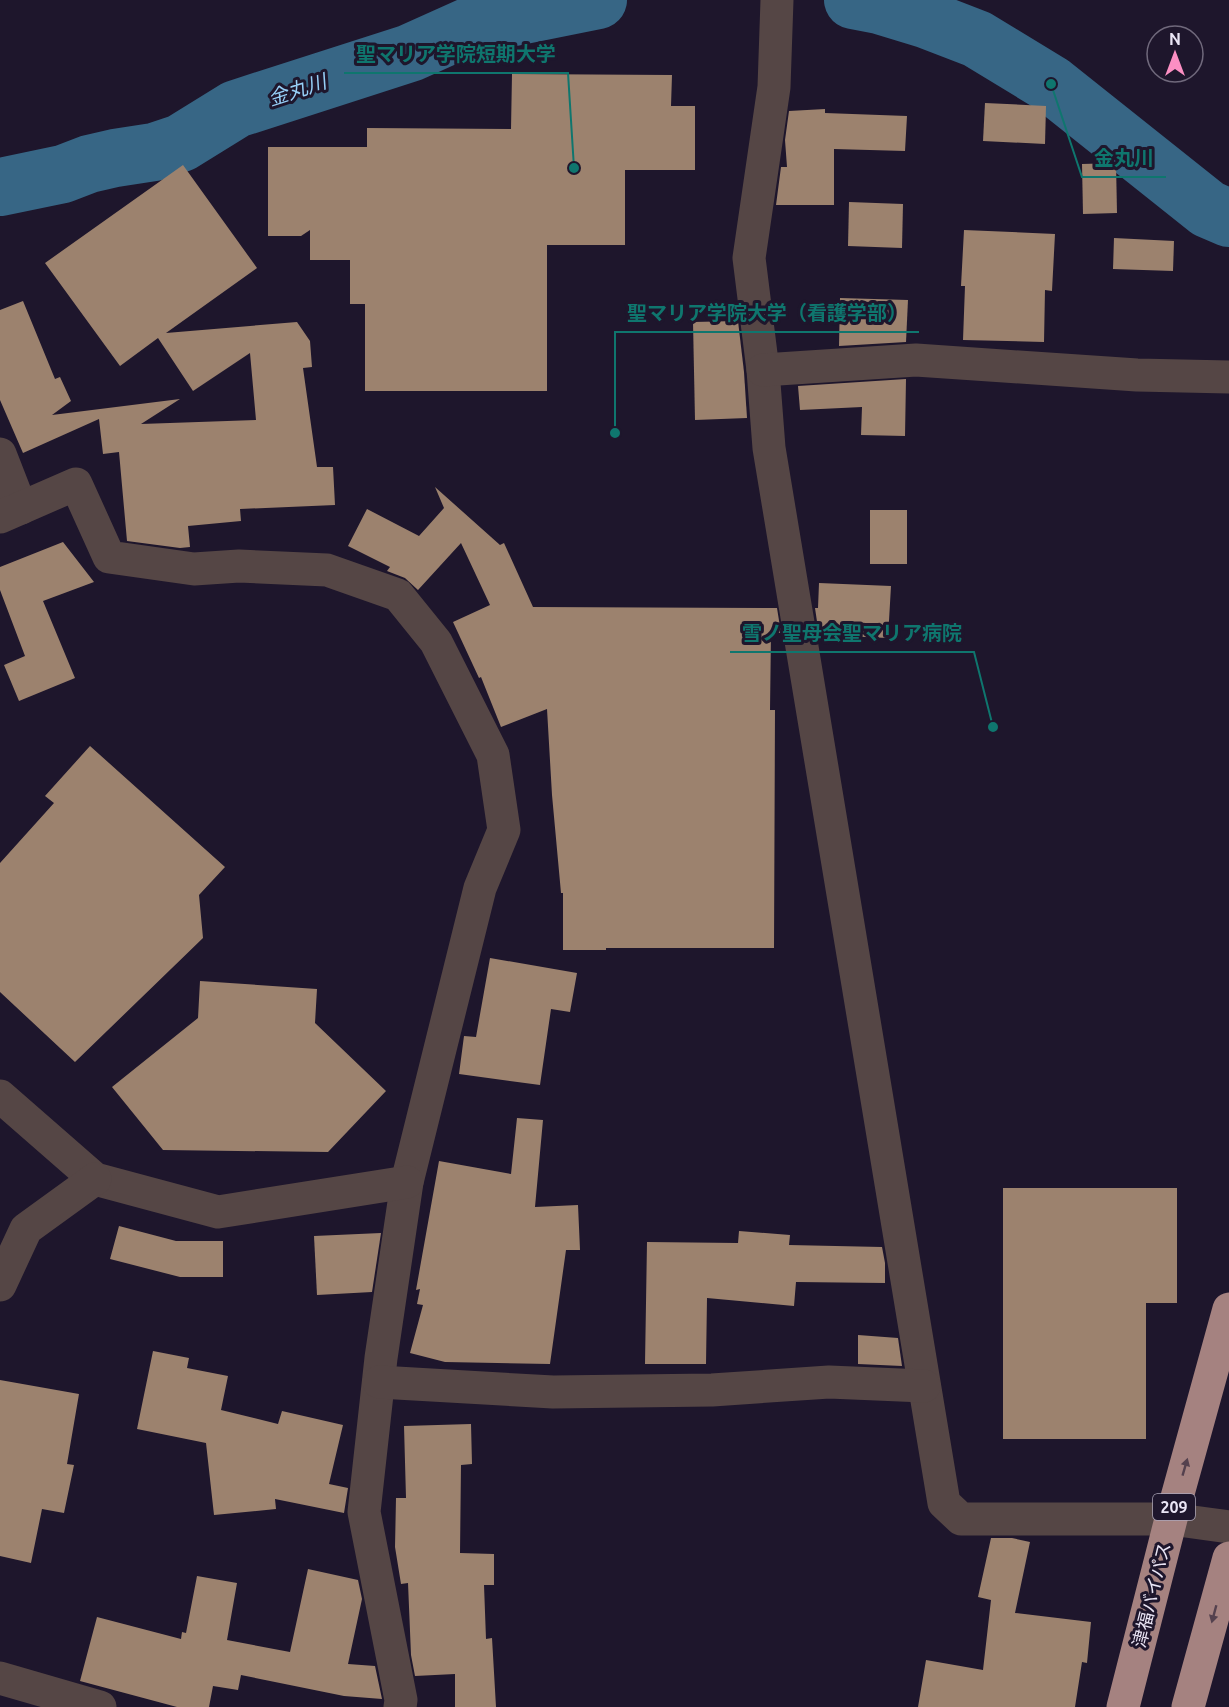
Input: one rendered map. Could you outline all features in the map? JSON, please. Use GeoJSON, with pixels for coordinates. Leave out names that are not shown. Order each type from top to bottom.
{"type":"FeatureCollection","features":[{"type":"Feature","properties":{"kind":"highway","name":"津福バイパス"},"geometry":{"type":"LineString","coordinates":[[1123,1707],[1171,1519],[1229,1309]]}},
{"type":"Feature","properties":{"kind":"highway"},"geometry":{"type":"LineString","coordinates":[[1188,1707],[1229,1558]]}},
{"type":"Feature","properties":{"kind":"street"},"geometry":{"type":"LineString","coordinates":[[777,0],[774,87],[750,258],[769,448],[944,1503],[960,1519],[1171,1519],[1229,1527]]}},
{"type":"Feature","properties":{"kind":"street"},"geometry":{"type":"LineString","coordinates":[[763,370],[916,360],[1137,375],[1229,377]]}},
{"type":"Feature","properties":{"kind":"street"},"geometry":{"type":"LineString","coordinates":[[0,454],[11,512],[76,484],[109,557],[194,569],[239,566],[327,570],[398,595],[436,642],[493,754],[504,830],[480,888],[407,1182],[379,1382],[364,1512],[400,1707]]}},
{"type":"Feature","properties":{"kind":"street"},"geometry":{"type":"LineString","coordinates":[[0,1096],[95,1179],[218,1212],[407,1182]]}},
{"type":"Feature","properties":{"kind":"street"},"geometry":{"type":"LineString","coordinates":[[0,1285],[26,1229],[95,1179]]}},
{"type":"Feature","properties":{"kind":"street"},"geometry":{"type":"LineString","coordinates":[[379,1382],[553,1392],[712,1390],[829,1382],[924,1386]]}},
{"type":"Feature","properties":{"kind":"street"},"geometry":{"type":"LineString","coordinates":[[0,1678],[100,1707]]}},
{"type":"Feature","properties":{"kind":"building"},"geometry":{"type":"Polygon","coordinates":[[[512,74],[672,75],[671,106],[695,106],[695,170],[625,170],[625,245],[547,245],[547,391],[365,391],[365,304],[350,304],[350,260],[310,260],[310,230],[301,236],[268,236],[268,147],[367,147],[367,128],[511,129],[512,74]]]}},
{"type":"Feature","properties":{"kind":"building"},"geometry":{"type":"Polygon","coordinates":[[[985,103],[1046,106],[1045,144],[983,141],[985,103]]]}},
{"type":"Feature","properties":{"kind":"building"},"geometry":{"type":"Polygon","coordinates":[[[825,109],[825,113],[907,116],[905,151],[834,149],[834,205],[776,205],[781,167],[787,167],[785,140],[789,111],[825,109]]]}},
{"type":"Feature","properties":{"kind":"building"},"geometry":{"type":"Polygon","coordinates":[[[1116,163],[1117,213],[1083,214],[1082,164],[1116,163]]]}},
{"type":"Feature","properties":{"kind":"building"},"geometry":{"type":"Polygon","coordinates":[[[183,165],[257,268],[166,333],[297,322],[310,341],[312,367],[303,368],[317,467],[333,467],[335,505],[240,509],[241,521],[188,526],[190,547],[180,548],[127,541],[119,452],[103,454],[99,419],[23,453],[0,400],[0,310],[23,301],[55,379],[60,377],[71,401],[52,415],[180,399],[141,424],[256,420],[250,353],[193,391],[158,338],[120,366],[45,263],[183,165]]]}},
{"type":"Feature","properties":{"kind":"building"},"geometry":{"type":"Polygon","coordinates":[[[849,202],[903,204],[902,248],[848,246],[849,202]]]}},
{"type":"Feature","properties":{"kind":"building"},"geometry":{"type":"Polygon","coordinates":[[[964,230],[1055,234],[1052,291],[1045,290],[1044,342],[963,340],[965,286],[961,286],[964,230]]]}},
{"type":"Feature","properties":{"kind":"building"},"geometry":{"type":"Polygon","coordinates":[[[1114,238],[1174,241],[1173,271],[1113,269],[1114,238]]]}},
{"type":"Feature","properties":{"kind":"building"},"geometry":{"type":"Polygon","coordinates":[[[840,298],[908,300],[906,342],[839,346],[840,298]]]}},
{"type":"Feature","properties":{"kind":"building"},"geometry":{"type":"Polygon","coordinates":[[[738,321],[747,418],[695,420],[693,322],[738,321]]]}},
{"type":"Feature","properties":{"kind":"building"},"geometry":{"type":"Polygon","coordinates":[[[906,379],[905,436],[861,435],[862,407],[800,410],[798,386],[906,379]]]}},
{"type":"Feature","properties":{"kind":"building"},"geometry":{"type":"Polygon","coordinates":[[[435,487],[500,545],[504,543],[533,607],[777,608],[781,633],[771,633],[770,710],[775,710],[774,948],[563,950],[563,893],[561,893],[552,795],[547,709],[501,727],[481,677],[479,678],[453,622],[490,605],[461,543],[418,590],[405,578],[387,571],[390,567],[348,546],[367,509],[419,536],[444,508],[435,487]]]}},
{"type":"Feature","properties":{"kind":"building"},"geometry":{"type":"Polygon","coordinates":[[[870,510],[907,510],[907,564],[870,564],[870,510]]]}},
{"type":"Feature","properties":{"kind":"building"},"geometry":{"type":"Polygon","coordinates":[[[63,542],[94,582],[43,601],[75,678],[19,701],[4,665],[25,656],[0,590],[0,567],[63,542]]]}},
{"type":"Feature","properties":{"kind":"building"},"geometry":{"type":"Polygon","coordinates":[[[819,583],[891,586],[888,638],[819,635],[815,608],[818,608],[819,583]]]}},
{"type":"Feature","properties":{"kind":"building"},"geometry":{"type":"Polygon","coordinates":[[[90,746],[225,867],[199,895],[203,938],[75,1062],[0,992],[0,863],[54,803],[45,796],[90,746]]]}},
{"type":"Feature","properties":{"kind":"building"},"geometry":{"type":"Polygon","coordinates":[[[490,958],[577,973],[570,1012],[551,1009],[540,1085],[459,1074],[464,1036],[476,1037],[490,958]]]}},
{"type":"Feature","properties":{"kind":"building"},"geometry":{"type":"Polygon","coordinates":[[[200,981],[317,989],[315,1023],[386,1091],[328,1152],[163,1150],[112,1087],[198,1018],[200,981]]]}},
{"type":"Feature","properties":{"kind":"building"},"geometry":{"type":"Polygon","coordinates":[[[517,1118],[543,1120],[535,1207],[578,1205],[580,1250],[566,1250],[550,1364],[445,1362],[410,1353],[423,1305],[417,1304],[420,1289],[416,1290],[439,1161],[511,1174],[517,1118]]]}},
{"type":"Feature","properties":{"kind":"building"},"geometry":{"type":"Polygon","coordinates":[[[1003,1188],[1177,1188],[1177,1303],[1146,1303],[1146,1439],[1003,1439],[1003,1188]]]}},
{"type":"Feature","properties":{"kind":"building"},"geometry":{"type":"Polygon","coordinates":[[[119,1226],[176,1241],[223,1241],[223,1277],[180,1277],[110,1259],[119,1226]]]}},
{"type":"Feature","properties":{"kind":"building"},"geometry":{"type":"Polygon","coordinates":[[[739,1231],[790,1235],[789,1245],[882,1247],[885,1283],[796,1282],[794,1306],[707,1298],[706,1364],[645,1364],[647,1242],[738,1243],[739,1231]]]}},
{"type":"Feature","properties":{"kind":"building"},"geometry":{"type":"Polygon","coordinates":[[[381,1233],[372,1292],[317,1295],[314,1236],[381,1233]]]}},
{"type":"Feature","properties":{"kind":"building"},"geometry":{"type":"Polygon","coordinates":[[[858,1335],[898,1338],[902,1366],[858,1364],[858,1335]]]}},
{"type":"Feature","properties":{"kind":"building"},"geometry":{"type":"Polygon","coordinates":[[[153,1351],[189,1358],[187,1368],[228,1376],[221,1410],[278,1424],[282,1411],[343,1425],[329,1484],[348,1488],[344,1513],[275,1499],[276,1509],[214,1515],[206,1443],[137,1429],[153,1351]]]}},
{"type":"Feature","properties":{"kind":"building"},"geometry":{"type":"Polygon","coordinates":[[[0,1380],[79,1394],[67,1464],[74,1465],[64,1513],[42,1509],[31,1563],[0,1556],[0,1380]]]}},
{"type":"Feature","properties":{"kind":"building"},"geometry":{"type":"Polygon","coordinates":[[[471,1424],[472,1464],[461,1465],[460,1553],[494,1554],[494,1585],[484,1585],[486,1639],[492,1638],[496,1707],[455,1707],[455,1674],[415,1676],[411,1655],[408,1583],[401,1584],[395,1547],[396,1498],[406,1498],[404,1426],[471,1424]]]}},
{"type":"Feature","properties":{"kind":"building"},"geometry":{"type":"Polygon","coordinates":[[[991,1538],[1012,1538],[1030,1542],[1015,1613],[1091,1622],[1087,1663],[1082,1662],[1075,1707],[918,1707],[926,1660],[983,1670],[991,1600],[978,1597],[991,1538]]]}},
{"type":"Feature","properties":{"kind":"building"},"geometry":{"type":"Polygon","coordinates":[[[308,1569],[358,1580],[362,1599],[348,1664],[375,1666],[382,1699],[344,1696],[241,1675],[238,1690],[213,1686],[209,1707],[177,1707],[80,1681],[97,1617],[181,1639],[182,1632],[186,1633],[197,1576],[237,1583],[227,1640],[290,1652],[308,1569]]]}},
{"type":"Feature","properties":{"kind":"waterway","name":"金丸川"},"geometry":{"type":"LineString","coordinates":[[0,187],[63,174],[89,164],[115,158],[154,152],[181,143],[236,109],[410,53],[470,26],[598,0]]}},
{"type":"Feature","properties":{"kind":"waterway","name":"金丸川"},"geometry":{"type":"LineString","coordinates":[[853,0],[925,19],[977,39],[1051,84],[1208,209],[1229,218]]}},
{"type":"Feature","properties":{"kind":"place","name":"金丸川"},"geometry":{"type":"Point","coordinates":[1051,84]}},
{"type":"Feature","properties":{"kind":"place","name":"聖マリア学院短期大学"},"geometry":{"type":"Point","coordinates":[574,168]}},
{"type":"Feature","properties":{"kind":"place","name":"聖マリア学院大学（看護学部）"},"geometry":{"type":"Point","coordinates":[615,433]}},
{"type":"Feature","properties":{"kind":"place","name":"雪ノ聖母会聖マリア病院"},"geometry":{"type":"Point","coordinates":[993,727]}}]}
